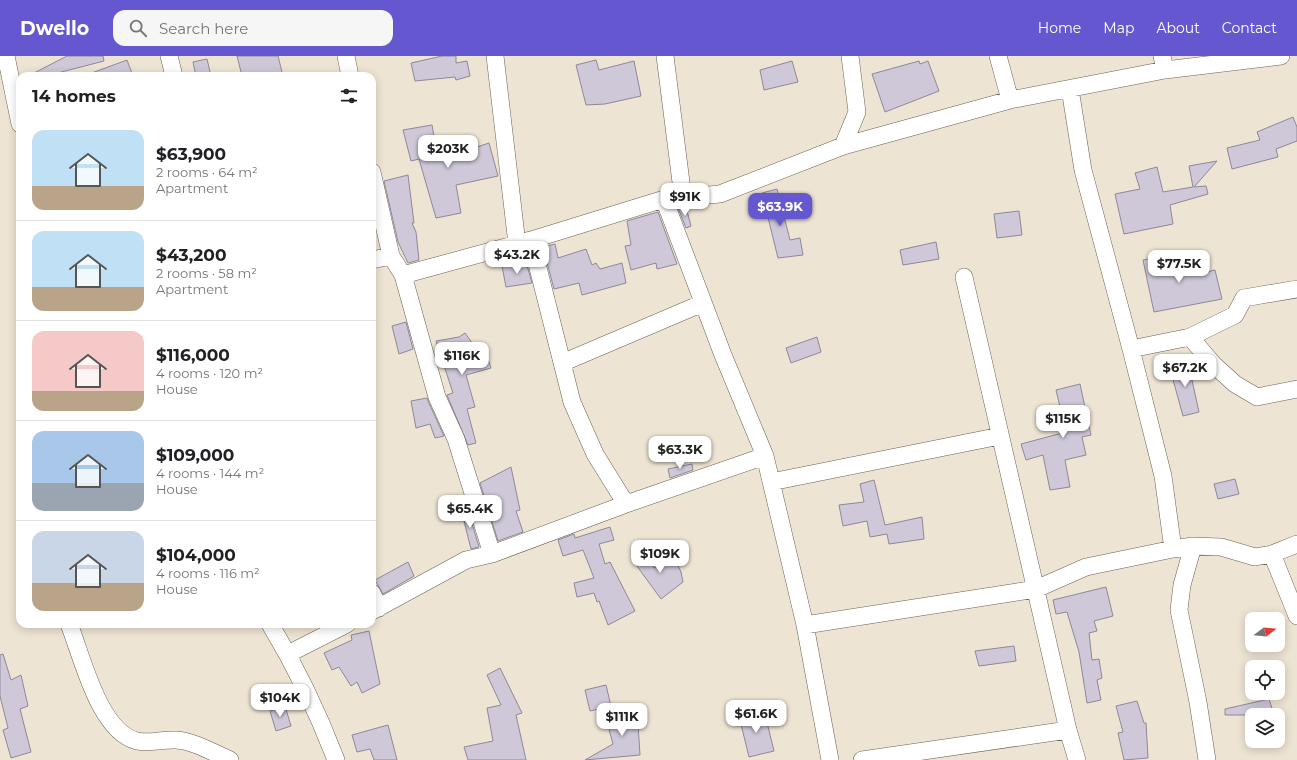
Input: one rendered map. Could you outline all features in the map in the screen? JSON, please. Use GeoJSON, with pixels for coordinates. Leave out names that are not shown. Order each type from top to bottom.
{"type":"FeatureCollection","features":[{"type":"Feature","properties":{"kind":"street"},"geometry":{"type":"LineString","coordinates":[[6,56],[16,105]]}},
{"type":"Feature","properties":{"kind":"street"},"geometry":{"type":"LineString","coordinates":[[169,56],[173,72]]}},
{"type":"Feature","properties":{"kind":"street"},"geometry":{"type":"LineString","coordinates":[[346,56],[349,72]]}},
{"type":"Feature","properties":{"kind":"street"},"geometry":{"type":"LineString","coordinates":[[495,56],[524,242],[562,363],[572,402],[595,454],[626,504]]}},
{"type":"Feature","properties":{"kind":"street"},"geometry":{"type":"LineString","coordinates":[[665,56],[683,198]]}},
{"type":"Feature","properties":{"kind":"street"},"geometry":{"type":"LineString","coordinates":[[843,146],[857,112],[850,56]]}},
{"type":"Feature","properties":{"kind":"street"},"geometry":{"type":"LineString","coordinates":[[998,56],[1010,100]]}},
{"type":"Feature","properties":{"kind":"street"},"geometry":{"type":"LineString","coordinates":[[402,275],[524,242],[664,199],[720,194],[843,146],[1010,100],[1070,89],[1164,63],[1281,56]]}},
{"type":"Feature","properties":{"kind":"street"},"geometry":{"type":"LineString","coordinates":[[1070,89],[1083,170],[1163,476],[1173,549]]}},
{"type":"Feature","properties":{"kind":"street"},"geometry":{"type":"LineString","coordinates":[[376,190],[391,256],[402,275],[437,397],[456,439],[492,554]]}},
{"type":"Feature","properties":{"kind":"street"},"geometry":{"type":"LineString","coordinates":[[664,199],[703,303],[765,456],[804,625],[830,760]]}},
{"type":"Feature","properties":{"kind":"street"},"geometry":{"type":"LineString","coordinates":[[376,259],[391,256]]}},
{"type":"Feature","properties":{"kind":"street"},"geometry":{"type":"LineString","coordinates":[[964,277],[1068,730],[1077,760]]}},
{"type":"Feature","properties":{"kind":"street"},"geometry":{"type":"LineString","coordinates":[[1131,349],[1190,337],[1235,315],[1244,298],[1297,289]]}},
{"type":"Feature","properties":{"kind":"street"},"geometry":{"type":"LineString","coordinates":[[562,363],[703,303]]}},
{"type":"Feature","properties":{"kind":"street"},"geometry":{"type":"LineString","coordinates":[[1190,337],[1214,365],[1235,384],[1257,397],[1297,389]]}},
{"type":"Feature","properties":{"kind":"street"},"geometry":{"type":"LineString","coordinates":[[771,482],[1000,436]]}},
{"type":"Feature","properties":{"kind":"street"},"geometry":{"type":"LineString","coordinates":[[376,603],[466,560],[492,554],[626,504],[765,456]]}},
{"type":"Feature","properties":{"kind":"street"},"geometry":{"type":"LineString","coordinates":[[804,625],[1036,589],[1086,567],[1173,549],[1193,546],[1222,547],[1256,557],[1272,554],[1297,544]]}},
{"type":"Feature","properties":{"kind":"street"},"geometry":{"type":"LineString","coordinates":[[1193,546],[1182,585],[1179,610],[1198,702],[1207,760]]}},
{"type":"Feature","properties":{"kind":"street"},"geometry":{"type":"LineString","coordinates":[[1272,554],[1297,616]]}},
{"type":"Feature","properties":{"kind":"street"},"geometry":{"type":"LineString","coordinates":[[70,628],[98,703],[120,732],[135,740],[149,743],[176,740],[186,742],[230,760]]}},
{"type":"Feature","properties":{"kind":"street"},"geometry":{"type":"LineString","coordinates":[[272,628],[288,654],[327,735],[336,760]]}},
{"type":"Feature","properties":{"kind":"street"},"geometry":{"type":"LineString","coordinates":[[288,654],[339,628]]}},
{"type":"Feature","properties":{"kind":"street"},"geometry":{"type":"LineString","coordinates":[[862,760],[1068,730]]}},
{"type":"Feature","properties":{"kind":"building"},"geometry":{"type":"Polygon","coordinates":[[[67,56],[103,56],[104,61],[61,72],[36,72],[67,56]]]}},
{"type":"Feature","properties":{"kind":"building"},"geometry":{"type":"Polygon","coordinates":[[[237,56],[278,56],[282,72],[241,72],[237,56]]]}},
{"type":"Feature","properties":{"kind":"building"},"geometry":{"type":"Polygon","coordinates":[[[442,56],[456,56],[456,63],[467,61],[470,76],[456,80],[455,77],[415,81],[411,63],[442,56]]]}},
{"type":"Feature","properties":{"kind":"building"},"geometry":{"type":"Polygon","coordinates":[[[207,59],[210,72],[195,72],[193,62],[207,59]]]}},
{"type":"Feature","properties":{"kind":"building"},"geometry":{"type":"Polygon","coordinates":[[[127,60],[132,72],[94,72],[127,60]]]}},
{"type":"Feature","properties":{"kind":"building"},"geometry":{"type":"Polygon","coordinates":[[[596,60],[599,70],[634,61],[641,96],[605,104],[586,105],[576,65],[596,60]]]}},
{"type":"Feature","properties":{"kind":"building"},"geometry":{"type":"Polygon","coordinates":[[[792,61],[798,82],[764,90],[760,70],[792,61]]]}},
{"type":"Feature","properties":{"kind":"building"},"geometry":{"type":"Polygon","coordinates":[[[919,61],[920,64],[928,61],[939,91],[885,112],[872,74],[919,61]]]}},
{"type":"Feature","properties":{"kind":"building"},"geometry":{"type":"Polygon","coordinates":[[[1293,117],[1297,127],[1297,141],[1276,149],[1278,157],[1232,169],[1227,148],[1260,140],[1257,132],[1293,117]]]}},
{"type":"Feature","properties":{"kind":"building"},"geometry":{"type":"Polygon","coordinates":[[[432,125],[438,159],[468,153],[468,150],[489,143],[498,176],[456,185],[461,213],[436,218],[419,159],[411,161],[403,130],[432,125]]]}},
{"type":"Feature","properties":{"kind":"building"},"geometry":{"type":"Polygon","coordinates":[[[1217,161],[1194,187],[1206,186],[1208,194],[1170,205],[1173,224],[1124,234],[1115,194],[1140,189],[1135,173],[1157,167],[1163,192],[1193,187],[1189,166],[1217,161]]]}},
{"type":"Feature","properties":{"kind":"building"},"geometry":{"type":"Polygon","coordinates":[[[408,175],[414,223],[412,223],[416,232],[419,260],[408,263],[398,242],[384,181],[408,175]]]}},
{"type":"Feature","properties":{"kind":"building"},"geometry":{"type":"Polygon","coordinates":[[[777,189],[790,240],[800,238],[803,255],[778,258],[762,193],[777,189]]]}},
{"type":"Feature","properties":{"kind":"building"},"geometry":{"type":"Polygon","coordinates":[[[686,207],[691,226],[686,228],[678,208],[686,207]]]}},
{"type":"Feature","properties":{"kind":"building"},"geometry":{"type":"Polygon","coordinates":[[[1019,211],[1022,235],[997,238],[994,214],[1019,211]]]}},
{"type":"Feature","properties":{"kind":"building"},"geometry":{"type":"Polygon","coordinates":[[[658,212],[677,264],[657,269],[656,263],[631,270],[625,246],[631,245],[627,221],[658,212]]]}},
{"type":"Feature","properties":{"kind":"building"},"geometry":{"type":"Polygon","coordinates":[[[936,242],[939,259],[903,265],[900,250],[936,242]]]}},
{"type":"Feature","properties":{"kind":"building"},"geometry":{"type":"Polygon","coordinates":[[[555,244],[558,258],[586,249],[592,265],[596,263],[600,269],[622,263],[626,283],[582,295],[579,283],[554,289],[543,247],[555,244]]]}},
{"type":"Feature","properties":{"kind":"building"},"geometry":{"type":"Polygon","coordinates":[[[1181,253],[1186,273],[1193,271],[1194,275],[1215,270],[1222,299],[1154,312],[1143,260],[1181,253]]]}},
{"type":"Feature","properties":{"kind":"building"},"geometry":{"type":"Polygon","coordinates":[[[526,262],[532,283],[506,287],[502,266],[526,262]]]}},
{"type":"Feature","properties":{"kind":"building"},"geometry":{"type":"Polygon","coordinates":[[[406,322],[413,349],[399,354],[392,326],[406,322]]]}},
{"type":"Feature","properties":{"kind":"building"},"geometry":{"type":"Polygon","coordinates":[[[465,333],[475,347],[483,344],[491,368],[466,375],[475,407],[467,409],[476,443],[468,445],[447,395],[453,393],[436,341],[459,337],[465,333]]]}},
{"type":"Feature","properties":{"kind":"building"},"geometry":{"type":"Polygon","coordinates":[[[817,337],[821,352],[791,363],[786,348],[817,337]]]}},
{"type":"Feature","properties":{"kind":"building"},"geometry":{"type":"Polygon","coordinates":[[[1188,362],[1199,412],[1183,416],[1169,365],[1188,362]]]}},
{"type":"Feature","properties":{"kind":"building"},"geometry":{"type":"Polygon","coordinates":[[[1080,384],[1091,435],[1082,437],[1086,455],[1065,460],[1070,487],[1050,490],[1043,455],[1026,460],[1021,444],[1066,432],[1056,390],[1080,384]]]}},
{"type":"Feature","properties":{"kind":"building"},"geometry":{"type":"Polygon","coordinates":[[[427,398],[444,436],[435,438],[430,424],[416,428],[411,401],[427,398]]]}},
{"type":"Feature","properties":{"kind":"building"},"geometry":{"type":"Polygon","coordinates":[[[692,464],[693,470],[670,478],[668,469],[692,464]]]}},
{"type":"Feature","properties":{"kind":"building"},"geometry":{"type":"Polygon","coordinates":[[[511,467],[520,510],[516,511],[523,532],[498,541],[480,483],[511,467]]]}},
{"type":"Feature","properties":{"kind":"building"},"geometry":{"type":"Polygon","coordinates":[[[1235,479],[1239,494],[1218,499],[1214,484],[1235,479]]]}},
{"type":"Feature","properties":{"kind":"building"},"geometry":{"type":"Polygon","coordinates":[[[874,480],[885,525],[922,517],[924,539],[889,544],[887,534],[870,537],[867,521],[843,526],[839,505],[864,502],[860,484],[874,480]]]}},
{"type":"Feature","properties":{"kind":"building"},"geometry":{"type":"Polygon","coordinates":[[[467,507],[479,547],[471,549],[461,509],[467,507]]]}},
{"type":"Feature","properties":{"kind":"building"},"geometry":{"type":"Polygon","coordinates":[[[610,527],[614,540],[599,544],[605,564],[610,562],[635,611],[608,625],[599,601],[597,602],[594,593],[577,597],[574,583],[594,578],[583,550],[563,556],[558,540],[574,534],[575,538],[610,527]]]}},
{"type":"Feature","properties":{"kind":"building"},"geometry":{"type":"Polygon","coordinates":[[[650,553],[654,568],[675,559],[681,572],[683,582],[661,599],[631,558],[650,553]]]}},
{"type":"Feature","properties":{"kind":"building"},"geometry":{"type":"Polygon","coordinates":[[[408,562],[414,576],[383,594],[376,579],[408,562]]]}},
{"type":"Feature","properties":{"kind":"building"},"geometry":{"type":"Polygon","coordinates":[[[1106,587],[1113,616],[1094,621],[1097,631],[1089,633],[1092,660],[1099,659],[1102,678],[1097,680],[1101,700],[1087,703],[1079,652],[1067,612],[1056,614],[1053,600],[1106,587]]]}},
{"type":"Feature","properties":{"kind":"building"},"geometry":{"type":"Polygon","coordinates":[[[369,631],[380,684],[362,693],[357,682],[351,686],[339,667],[332,670],[324,653],[352,640],[351,635],[369,631]]]}},
{"type":"Feature","properties":{"kind":"building"},"geometry":{"type":"Polygon","coordinates":[[[1014,646],[1016,661],[979,666],[975,651],[1014,646]]]}},
{"type":"Feature","properties":{"kind":"building"},"geometry":{"type":"Polygon","coordinates":[[[3,654],[11,680],[21,675],[28,706],[20,709],[31,752],[11,758],[3,730],[8,728],[0,696],[0,655],[3,654]]]}},
{"type":"Feature","properties":{"kind":"building"},"geometry":{"type":"Polygon","coordinates":[[[500,668],[522,713],[516,715],[526,760],[468,760],[464,747],[493,741],[487,708],[501,705],[487,675],[500,668]]]}},
{"type":"Feature","properties":{"kind":"building"},"geometry":{"type":"Polygon","coordinates":[[[606,685],[611,706],[590,711],[585,690],[606,685]]]}},
{"type":"Feature","properties":{"kind":"building"},"geometry":{"type":"Polygon","coordinates":[[[1265,700],[1269,700],[1272,708],[1245,708],[1245,715],[1225,715],[1225,709],[1265,700]]]}},
{"type":"Feature","properties":{"kind":"building"},"geometry":{"type":"Polygon","coordinates":[[[1137,701],[1144,723],[1146,723],[1148,758],[1124,760],[1118,733],[1123,732],[1116,706],[1137,701]]]}},
{"type":"Feature","properties":{"kind":"building"},"geometry":{"type":"Polygon","coordinates":[[[285,706],[291,726],[276,731],[270,711],[285,706]]]}},
{"type":"Feature","properties":{"kind":"building"},"geometry":{"type":"Polygon","coordinates":[[[637,708],[640,755],[585,760],[613,744],[607,722],[637,708]]]}},
{"type":"Feature","properties":{"kind":"building"},"geometry":{"type":"Polygon","coordinates":[[[764,710],[774,751],[749,757],[739,716],[764,710]]]}},
{"type":"Feature","properties":{"kind":"building"},"geometry":{"type":"Polygon","coordinates":[[[388,725],[397,760],[374,760],[370,749],[357,752],[352,735],[388,725]]]}}]}
